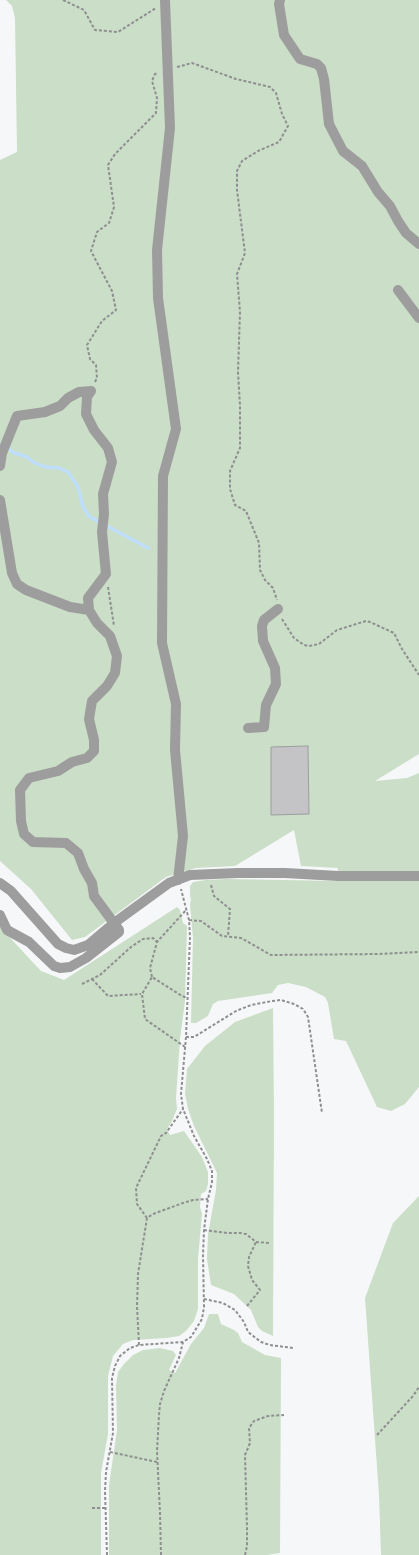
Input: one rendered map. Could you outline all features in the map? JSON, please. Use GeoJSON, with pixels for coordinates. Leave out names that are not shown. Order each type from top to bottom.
{"type":"FeatureCollection","features":[{"type":"Feature","properties":{"kind":"lane"},"geometry":{"type":"LineString","coordinates":[[165,1],[170,128],[157,250],[158,298],[176,430],[163,476],[162,643],[176,704],[175,750],[183,836],[178,880]]}},
{"type":"Feature","properties":{"kind":"lane"},"geometry":{"type":"LineString","coordinates":[[279,1],[284,35],[300,59],[317,64],[321,68],[324,78],[330,124],[343,151],[362,166],[378,192],[390,206],[406,233],[419,244]]}},
{"type":"Feature","properties":{"kind":"lane"},"geometry":{"type":"LineString","coordinates":[[398,290],[419,318]]}},
{"type":"Feature","properties":{"kind":"lane"},"geometry":{"type":"LineString","coordinates":[[0,466],[2,452],[17,416],[45,412],[60,406],[68,398],[79,392],[91,391]]}},
{"type":"Feature","properties":{"kind":"lane"},"geometry":{"type":"LineString","coordinates":[[0,915],[8,930],[29,942],[54,966],[60,968],[70,967],[86,958],[118,934],[119,930],[94,896],[92,883],[84,869],[78,853],[66,843],[33,842],[24,834],[21,821],[20,790],[29,778],[58,771],[72,762],[87,758],[94,751],[94,740],[89,719],[92,701],[106,686],[115,673],[117,656],[110,636],[97,623],[89,610],[88,598],[106,574],[102,532],[104,514],[103,494],[112,462],[108,448],[94,430],[86,414],[87,397],[91,391]]}},
{"type":"Feature","properties":{"kind":"lane"},"geometry":{"type":"LineString","coordinates":[[0,500],[12,573],[17,584],[26,590],[70,607],[89,610]]}},
{"type":"Feature","properties":{"kind":"lane"},"geometry":{"type":"LineString","coordinates":[[248,728],[264,727],[266,705],[276,684],[275,668],[262,641],[262,626],[264,620],[278,609]]}},
{"type":"Feature","properties":{"kind":"lane"},"geometry":{"type":"LineString","coordinates":[[0,883],[11,891],[58,944],[74,950],[88,945],[114,923],[169,883],[190,875],[286,873],[338,876],[419,876]]}},
{"type":"Feature","properties":{"kind":"path"},"geometry":{"type":"LineString","coordinates":[[63,0],[84,10],[95,30],[118,32],[165,1]]}},
{"type":"Feature","properties":{"kind":"path"},"geometry":{"type":"LineString","coordinates":[[91,391],[97,378],[96,365],[90,358],[87,345],[102,321],[116,310],[112,291],[91,251],[97,232],[109,223],[114,207],[108,165],[115,154],[156,113],[157,98],[152,81],[155,74],[192,63],[236,79],[270,87],[276,93],[282,114],[288,126],[279,142],[258,151],[242,161],[237,171],[237,190],[244,253],[237,274],[240,312],[238,372],[240,448],[230,471],[230,489],[235,505],[246,511],[259,544],[260,570],[265,580],[273,588],[278,609],[284,624],[300,642],[309,646],[318,644],[337,630],[366,621],[370,622],[390,630],[396,636],[402,649],[419,675]]}},
{"type":"Feature","properties":{"kind":"path"},"geometry":{"type":"LineString","coordinates":[[106,574],[114,628]]}},
{"type":"Feature","properties":{"kind":"path"},"geometry":{"type":"LineString","coordinates":[[208,874],[214,896],[230,909],[228,936]]}},
{"type":"Feature","properties":{"kind":"path"},"geometry":{"type":"LineString","coordinates":[[107,1555],[105,1491],[113,1433],[112,1378],[115,1366],[120,1356],[125,1351],[139,1345],[183,1342],[191,1337],[202,1319],[204,1298],[204,1230],[212,1182],[212,1171],[182,1109],[181,1081],[186,1037],[190,937],[189,920],[178,880]]}},
{"type":"Feature","properties":{"kind":"path"},"geometry":{"type":"LineString","coordinates":[[184,1047],[145,1019],[142,994],[152,977],[150,968],[157,942],[186,909]]}},
{"type":"Feature","properties":{"kind":"path"},"geometry":{"type":"LineString","coordinates":[[189,920],[201,921],[222,936],[241,938],[271,955],[419,952]]}},
{"type":"Feature","properties":{"kind":"path"},"geometry":{"type":"LineString","coordinates":[[82,984],[100,975],[131,947],[143,939],[153,938],[157,942]]}},
{"type":"Feature","properties":{"kind":"path"},"geometry":{"type":"LineString","coordinates":[[152,977],[182,996],[188,998]]}},
{"type":"Feature","properties":{"kind":"path"},"geometry":{"type":"LineString","coordinates":[[92,979],[108,996],[142,994]]}},
{"type":"Feature","properties":{"kind":"path"},"geometry":{"type":"LineString","coordinates":[[186,1037],[194,1037],[236,1011],[251,1005],[281,1000],[294,1004],[303,1010],[308,1017],[322,1113]]}},
{"type":"Feature","properties":{"kind":"path"},"geometry":{"type":"LineString","coordinates":[[139,1345],[137,1306],[138,1274],[146,1218],[137,1204],[136,1188],[161,1136],[166,1133],[182,1109]]}},
{"type":"Feature","properties":{"kind":"path"},"geometry":{"type":"LineString","coordinates":[[146,1218],[183,1203],[193,1200],[208,1199]]}},
{"type":"Feature","properties":{"kind":"path"},"geometry":{"type":"LineString","coordinates":[[204,1230],[246,1234],[256,1242],[269,1243]]}},
{"type":"Feature","properties":{"kind":"path"},"geometry":{"type":"LineString","coordinates":[[247,1306],[260,1290],[252,1280],[248,1266],[249,1257],[256,1242]]}},
{"type":"Feature","properties":{"kind":"path"},"geometry":{"type":"LineString","coordinates":[[204,1298],[223,1303],[235,1310],[244,1322],[248,1332],[261,1342],[270,1345],[293,1348]]}},
{"type":"Feature","properties":{"kind":"path"},"geometry":{"type":"LineString","coordinates":[[161,1555],[156,1451],[160,1404],[164,1391],[179,1358],[183,1342]]}},
{"type":"Feature","properties":{"kind":"path"},"geometry":{"type":"LineString","coordinates":[[377,1435],[413,1396],[419,1387]]}},
{"type":"Feature","properties":{"kind":"path"},"geometry":{"type":"LineString","coordinates":[[245,1555],[247,1546],[245,1455],[250,1442],[249,1428],[254,1421],[268,1416],[284,1415]]}},
{"type":"Feature","properties":{"kind":"path"},"geometry":{"type":"LineString","coordinates":[[110,1452],[157,1462]]}},
{"type":"Feature","properties":{"kind":"path"},"geometry":{"type":"LineString","coordinates":[[92,1508],[105,1508]]}},
{"type":"Feature","properties":{"kind":"green space"},"geometry":{"type":"Polygon","coordinates":[[[6,0],[419,0],[419,754],[375,781],[407,778],[419,773],[419,1087],[405,1104],[391,1111],[377,1107],[346,1041],[334,1039],[328,1003],[325,997],[306,987],[288,983],[278,985],[272,993],[218,1001],[213,1004],[208,1016],[196,1023],[191,1023],[193,938],[190,886],[193,882],[227,879],[336,881],[338,868],[301,866],[294,830],[235,866],[196,868],[166,877],[85,937],[72,940],[31,889],[0,861],[0,160],[17,152],[15,18],[12,6],[6,0]]]}},
{"type":"Feature","properties":{"kind":"green space"},"geometry":{"type":"Polygon","coordinates":[[[177,907],[180,910],[183,923],[187,926],[185,1001],[180,1039],[176,1098],[177,1109],[167,1129],[170,1135],[184,1131],[202,1157],[208,1172],[208,1184],[206,1191],[201,1194],[200,1207],[202,1214],[198,1259],[198,1309],[194,1321],[186,1331],[179,1336],[133,1340],[123,1344],[113,1356],[108,1376],[108,1434],[101,1473],[101,1555],[0,1555],[0,927],[41,971],[64,980],[177,907]]]}},
{"type":"Feature","properties":{"kind":"green space"},"geometry":{"type":"Polygon","coordinates":[[[273,1008],[273,1336],[262,1331],[258,1327],[251,1310],[234,1294],[211,1285],[207,1259],[208,1234],[216,1190],[217,1173],[194,1126],[185,1094],[187,1069],[205,1046],[235,1022],[273,1008]]]}},
{"type":"Feature","properties":{"kind":"green space"},"geometry":{"type":"Polygon","coordinates":[[[419,1196],[419,1555],[381,1555],[379,1495],[365,1298],[393,1223],[419,1196]]]}},
{"type":"Feature","properties":{"kind":"green space"},"geometry":{"type":"Polygon","coordinates":[[[209,1314],[218,1314],[221,1324],[238,1333],[242,1342],[265,1355],[281,1358],[280,1553],[267,1555],[109,1555],[109,1485],[117,1430],[116,1385],[118,1372],[133,1355],[143,1350],[160,1348],[173,1351],[176,1355],[169,1370],[175,1373],[191,1344],[204,1328],[209,1314]]]}},
{"type":"Feature","properties":{"kind":"building"},"geometry":{"type":"Polygon","coordinates":[[[308,746],[309,814],[271,815],[271,747],[308,746]]]}},
{"type":"Feature","properties":{"kind":"waterway"},"geometry":{"type":"LineString","coordinates":[[0,445],[8,447],[12,452],[27,457],[33,462],[45,467],[59,468],[68,472],[78,487],[83,507],[90,517],[148,548]]}}]}
